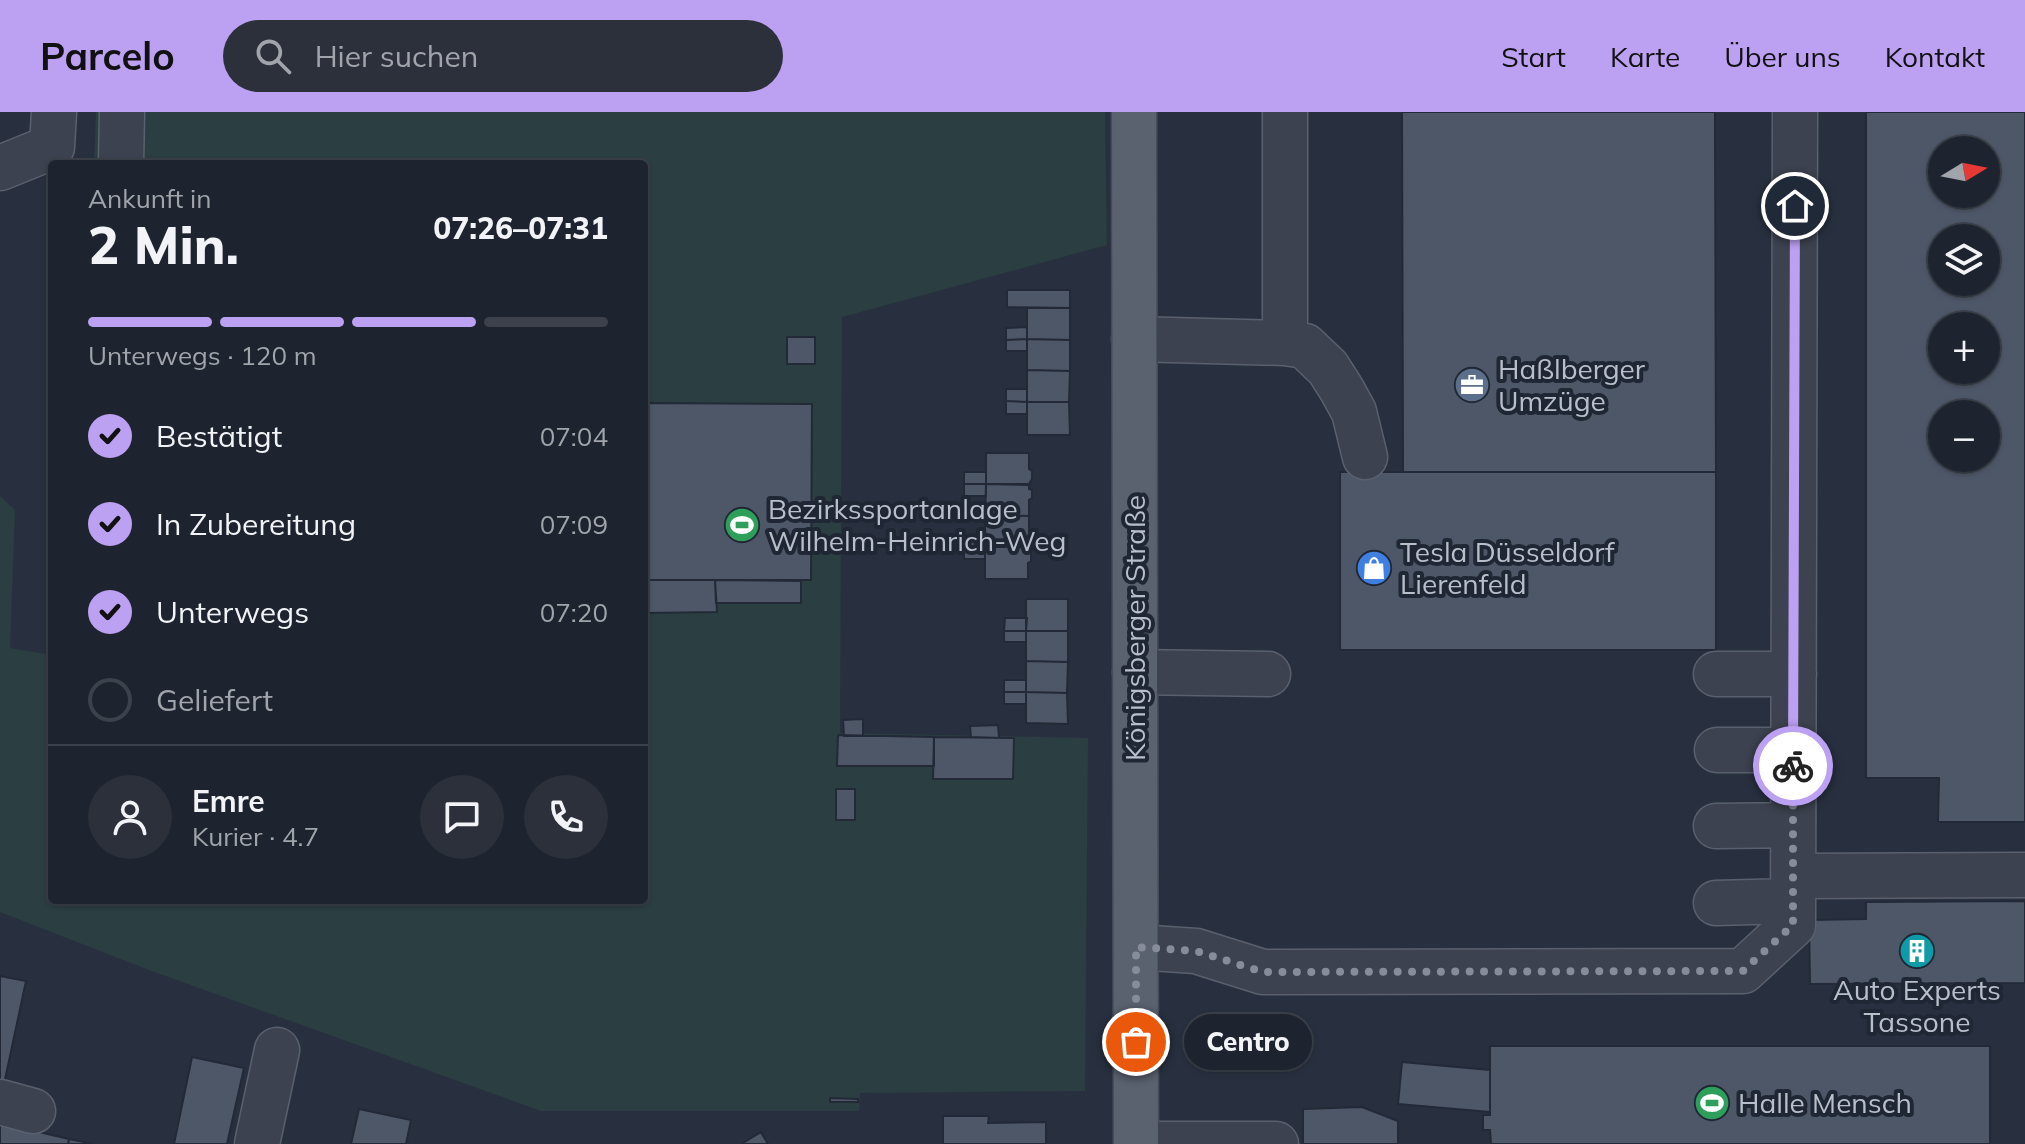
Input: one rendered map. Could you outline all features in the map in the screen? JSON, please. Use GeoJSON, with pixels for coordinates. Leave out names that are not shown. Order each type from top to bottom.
{"type":"FeatureCollection","features":[{"type":"Feature","properties":{"kind":"main road","name":"Königsberger Straße"},"geometry":{"type":"LineString","coordinates":[[1134,112],[1136,1144]]}},
{"type":"Feature","properties":{"kind":"lane"},"geometry":{"type":"LineString","coordinates":[[0,168],[52,147],[54,112]]}},
{"type":"Feature","properties":{"kind":"lane"},"geometry":{"type":"LineString","coordinates":[[121,160],[122,112]]}},
{"type":"Feature","properties":{"kind":"lane"},"geometry":{"type":"LineString","coordinates":[[1285,112],[1285,343]]}},
{"type":"Feature","properties":{"kind":"lane"},"geometry":{"type":"LineString","coordinates":[[1136,947],[1196,951],[1263,972],[1743,971],[1793,925],[1795,112]]}},
{"type":"Feature","properties":{"kind":"lane"},"geometry":{"type":"LineString","coordinates":[[1134,339],[1305,346],[1328,368],[1354,412],[1365,457]]}},
{"type":"Feature","properties":{"kind":"lane"},"geometry":{"type":"LineString","coordinates":[[1135,672],[1268,674]]}},
{"type":"Feature","properties":{"kind":"lane"},"geometry":{"type":"LineString","coordinates":[[1716,674],[1794,674]]}},
{"type":"Feature","properties":{"kind":"lane"},"geometry":{"type":"LineString","coordinates":[[1717,750],[1794,750]]}},
{"type":"Feature","properties":{"kind":"lane"},"geometry":{"type":"LineString","coordinates":[[1716,826],[1793,825]]}},
{"type":"Feature","properties":{"kind":"lane"},"geometry":{"type":"LineString","coordinates":[[1716,903],[1793,889],[2025,875]]}},
{"type":"Feature","properties":{"kind":"lane"},"geometry":{"type":"LineString","coordinates":[[257,1144],[277,1050]]}},
{"type":"Feature","properties":{"kind":"lane"},"geometry":{"type":"LineString","coordinates":[[1157,1144],[1276,1144]]}},
{"type":"Feature","properties":{"kind":"shaded area","name":"Bezirkssportanlage Wilhelm-Heinrich-Weg"},"geometry":{"type":"Polygon","coordinates":[[[96,112],[1105,112],[1107,245],[842,317],[840,733],[1088,738],[1085,1091],[860,1093],[859,1111],[541,1111],[149,970],[0,912],[0,496],[15,510],[10,648],[48,654],[48,904],[648,904],[648,160],[94,160],[96,112]]]}},
{"type":"Feature","properties":{"kind":"building"},"geometry":{"type":"Polygon","coordinates":[[[1402,112],[1715,112],[1716,472],[1403,472],[1402,112]]]}},
{"type":"Feature","properties":{"kind":"building"},"geometry":{"type":"Polygon","coordinates":[[[1866,112],[2025,112],[2025,822],[1938,822],[1939,778],[1866,778],[1866,112]]]}},
{"type":"Feature","properties":{"kind":"building"},"geometry":{"type":"Polygon","coordinates":[[[1007,290],[1070,290],[1070,308],[1007,307],[1007,290]]]}},
{"type":"Feature","properties":{"kind":"building"},"geometry":{"type":"Polygon","coordinates":[[[1027,308],[1070,308],[1070,340],[1027,339],[1027,308]]]}},
{"type":"Feature","properties":{"kind":"building"},"geometry":{"type":"Polygon","coordinates":[[[1027,327],[1027,339],[1006,340],[1006,328],[1027,327]]]}},
{"type":"Feature","properties":{"kind":"building"},"geometry":{"type":"Polygon","coordinates":[[[787,337],[815,337],[815,364],[787,364],[787,337]]]}},
{"type":"Feature","properties":{"kind":"building"},"geometry":{"type":"Polygon","coordinates":[[[1027,339],[1070,340],[1070,371],[1027,370],[1027,339]]]}},
{"type":"Feature","properties":{"kind":"building"},"geometry":{"type":"Polygon","coordinates":[[[1027,339],[1027,351],[1006,351],[1006,340],[1027,339]]]}},
{"type":"Feature","properties":{"kind":"building"},"geometry":{"type":"Polygon","coordinates":[[[1027,370],[1070,371],[1069,402],[1027,402],[1027,370]]]}},
{"type":"Feature","properties":{"kind":"building"},"geometry":{"type":"Polygon","coordinates":[[[1006,389],[1027,389],[1027,402],[1006,401],[1006,389]]]}},
{"type":"Feature","properties":{"kind":"building"},"geometry":{"type":"Polygon","coordinates":[[[1006,401],[1027,402],[1027,414],[1006,414],[1006,401]]]}},
{"type":"Feature","properties":{"kind":"building"},"geometry":{"type":"Polygon","coordinates":[[[1027,402],[1069,402],[1070,435],[1027,435],[1027,402]]]}},
{"type":"Feature","properties":{"kind":"building"},"geometry":{"type":"Polygon","coordinates":[[[648,403],[812,404],[811,580],[648,580],[648,403]]]}},
{"type":"Feature","properties":{"kind":"building"},"geometry":{"type":"Polygon","coordinates":[[[986,453],[1029,453],[1032,479],[1029,484],[986,484],[986,453]]]}},
{"type":"Feature","properties":{"kind":"building"},"geometry":{"type":"Polygon","coordinates":[[[964,472],[986,472],[986,484],[964,484],[964,472]]]}},
{"type":"Feature","properties":{"kind":"building"},"geometry":{"type":"Polygon","coordinates":[[[1340,472],[1716,472],[1716,650],[1340,650],[1340,472]]]}},
{"type":"Feature","properties":{"kind":"building"},"geometry":{"type":"Polygon","coordinates":[[[964,484],[986,484],[986,496],[964,496],[964,484]]]}},
{"type":"Feature","properties":{"kind":"building"},"geometry":{"type":"Polygon","coordinates":[[[986,484],[1029,485],[1032,498],[1029,500],[1029,516],[985,515],[986,484]]]}},
{"type":"Feature","properties":{"kind":"building"},"geometry":{"type":"Polygon","coordinates":[[[985,515],[1029,516],[1029,547],[985,546],[985,515]]]}},
{"type":"Feature","properties":{"kind":"building"},"geometry":{"type":"Polygon","coordinates":[[[964,535],[985,535],[985,546],[964,546],[964,535]]]}},
{"type":"Feature","properties":{"kind":"building"},"geometry":{"type":"Polygon","coordinates":[[[964,546],[985,546],[985,559],[964,559],[964,546]]]}},
{"type":"Feature","properties":{"kind":"building"},"geometry":{"type":"Polygon","coordinates":[[[985,546],[1029,547],[1031,561],[1028,563],[1028,579],[985,579],[985,546]]]}},
{"type":"Feature","properties":{"kind":"building"},"geometry":{"type":"Polygon","coordinates":[[[648,580],[715,580],[717,612],[648,613],[648,580]]]}},
{"type":"Feature","properties":{"kind":"building"},"geometry":{"type":"Polygon","coordinates":[[[715,580],[801,581],[801,603],[716,603],[715,580]]]}},
{"type":"Feature","properties":{"kind":"building"},"geometry":{"type":"Polygon","coordinates":[[[1026,599],[1068,599],[1068,631],[1026,631],[1026,599]]]}},
{"type":"Feature","properties":{"kind":"building"},"geometry":{"type":"Polygon","coordinates":[[[1005,618],[1027,618],[1026,631],[1004,631],[1005,618]]]}},
{"type":"Feature","properties":{"kind":"building"},"geometry":{"type":"Polygon","coordinates":[[[1004,631],[1026,631],[1026,642],[1004,642],[1004,631]]]}},
{"type":"Feature","properties":{"kind":"building"},"geometry":{"type":"Polygon","coordinates":[[[1026,631],[1068,631],[1068,662],[1026,661],[1026,631]]]}},
{"type":"Feature","properties":{"kind":"building"},"geometry":{"type":"Polygon","coordinates":[[[1026,661],[1068,662],[1067,693],[1026,692],[1026,661]]]}},
{"type":"Feature","properties":{"kind":"building"},"geometry":{"type":"Polygon","coordinates":[[[1004,680],[1026,680],[1026,692],[1004,692],[1004,680]]]}},
{"type":"Feature","properties":{"kind":"building"},"geometry":{"type":"Polygon","coordinates":[[[1004,692],[1026,692],[1026,704],[1004,704],[1004,692]]]}},
{"type":"Feature","properties":{"kind":"building"},"geometry":{"type":"Polygon","coordinates":[[[1026,692],[1067,693],[1068,724],[1026,723],[1026,692]]]}},
{"type":"Feature","properties":{"kind":"building"},"geometry":{"type":"Polygon","coordinates":[[[863,719],[863,736],[844,736],[843,720],[863,719]]]}},
{"type":"Feature","properties":{"kind":"building"},"geometry":{"type":"Polygon","coordinates":[[[998,725],[999,738],[971,737],[970,726],[998,725]]]}},
{"type":"Feature","properties":{"kind":"building"},"geometry":{"type":"Polygon","coordinates":[[[838,735],[934,737],[934,766],[837,766],[838,735]]]}},
{"type":"Feature","properties":{"kind":"building"},"geometry":{"type":"Polygon","coordinates":[[[934,737],[1014,738],[1013,779],[933,779],[934,737]]]}},
{"type":"Feature","properties":{"kind":"building"},"geometry":{"type":"Polygon","coordinates":[[[836,789],[855,789],[855,820],[836,820],[836,789]]]}},
{"type":"Feature","properties":{"kind":"building","name":"Auto Experts Tassone"},"geometry":{"type":"Polygon","coordinates":[[[2025,901],[2025,983],[1810,984],[1809,920],[1866,919],[1866,902],[2025,901]]]}},
{"type":"Feature","properties":{"kind":"building"},"geometry":{"type":"Polygon","coordinates":[[[0,976],[26,981],[3,1089],[0,1088],[0,976]]]}},
{"type":"Feature","properties":{"kind":"building"},"geometry":{"type":"Polygon","coordinates":[[[1490,1046],[1990,1046],[1990,1144],[1491,1144],[1490,1130],[1483,1130],[1483,1115],[1490,1115],[1490,1046]]]}},
{"type":"Feature","properties":{"kind":"building"},"geometry":{"type":"Polygon","coordinates":[[[192,1057],[244,1068],[227,1144],[174,1144],[192,1057]]]}},
{"type":"Feature","properties":{"kind":"building"},"geometry":{"type":"Polygon","coordinates":[[[1402,1062],[1490,1070],[1490,1112],[1398,1104],[1402,1062]]]}},
{"type":"Feature","properties":{"kind":"building"},"geometry":{"type":"Polygon","coordinates":[[[830,1098],[858,1099],[858,1102],[830,1102],[830,1098]]]}},
{"type":"Feature","properties":{"kind":"building"},"geometry":{"type":"Polygon","coordinates":[[[1362,1107],[1398,1121],[1398,1144],[1303,1144],[1303,1109],[1362,1107]]]}},
{"type":"Feature","properties":{"kind":"building"},"geometry":{"type":"Polygon","coordinates":[[[359,1109],[411,1120],[406,1144],[351,1144],[359,1109]]]}},
{"type":"Feature","properties":{"kind":"building"},"geometry":{"type":"Polygon","coordinates":[[[943,1116],[989,1116],[988,1123],[1046,1122],[1046,1144],[943,1144],[943,1116]]]}},
{"type":"Feature","properties":{"kind":"building"},"geometry":{"type":"Polygon","coordinates":[[[0,1123],[69,1139],[68,1144],[0,1144],[0,1123]]]}},
{"type":"Feature","properties":{"kind":"building"},"geometry":{"type":"Polygon","coordinates":[[[761,1132],[768,1144],[743,1144],[743,1143],[761,1132]]]}},
{"type":"Feature","properties":{"kind":"building"},"geometry":{"type":"Polygon","coordinates":[[[69,1139],[94,1144],[68,1144],[69,1139]]]}},
{"type":"Feature","properties":{"kind":"way so far"},"geometry":{"type":"LineString","coordinates":[[1136,1042],[1136,947],[1196,951],[1263,972],[1743,971],[1793,925],[1793,766]]}},
{"type":"Feature","properties":{"kind":"place","name":"Haßlberger Umzüge"},"geometry":{"type":"Point","coordinates":[1472,385]}},
{"type":"Feature","properties":{"kind":"place","name":"Bezirkssportanlage Wilhelm-Heinrich-Weg"},"geometry":{"type":"Point","coordinates":[742,525]}},
{"type":"Feature","properties":{"kind":"place","name":"Tesla Düsseldorf Lierenfeld"},"geometry":{"type":"Point","coordinates":[1374,568]}},
{"type":"Feature","properties":{"kind":"place","name":"Auto Experts Tassone"},"geometry":{"type":"Point","coordinates":[1917,951]}},
{"type":"Feature","properties":{"kind":"place","name":"Centro"},"geometry":{"type":"Point","coordinates":[1136,1042]}},
{"type":"Feature","properties":{"kind":"place","name":"Halle Mensch"},"geometry":{"type":"Point","coordinates":[1712,1103]}},
{"type":"Feature","properties":{"kind":"route"},"geometry":{"type":"LineString","coordinates":[[1793,766],[1795,206]]}}]}
